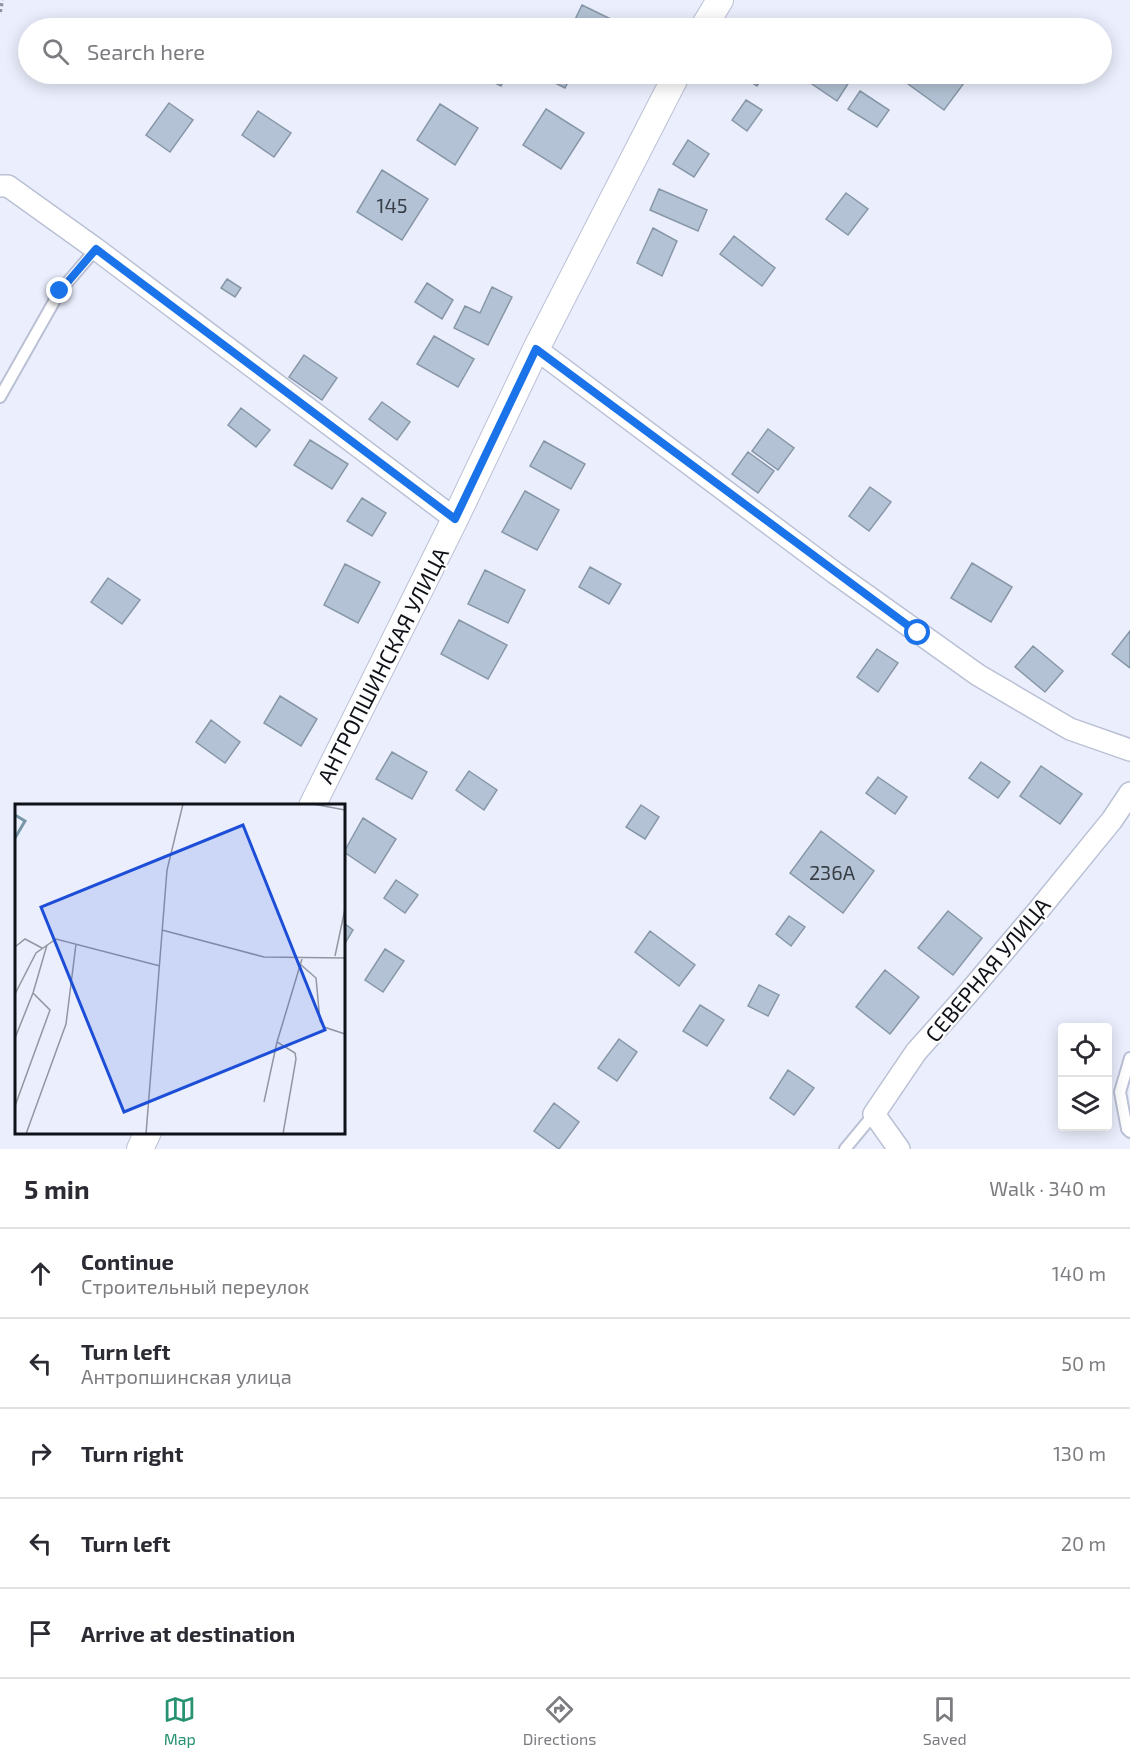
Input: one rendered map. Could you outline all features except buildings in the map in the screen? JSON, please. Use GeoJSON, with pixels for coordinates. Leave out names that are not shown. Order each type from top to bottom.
{"type":"FeatureCollection","features":[{"type":"Feature","properties":{"kind":"street"},"geometry":{"type":"LineString","coordinates":[[709,18],[720,0]]}},
{"type":"Feature","properties":{"kind":"street","name":"АНТРОПШИНСКАЯ УЛИЦА"},"geometry":{"type":"LineString","coordinates":[[313,804],[455,519],[536,349],[672,84]]}},
{"type":"Feature","properties":{"kind":"street"},"geometry":{"type":"LineString","coordinates":[[0,186],[9,186],[96,249],[455,519]]}},
{"type":"Feature","properties":{"kind":"street"},"geometry":{"type":"LineString","coordinates":[[536,349],[835,573],[978,675],[1070,729],[1130,750]]}},
{"type":"Feature","properties":{"kind":"street","name":"СЕВЕРНАЯ УЛИЦА"},"geometry":{"type":"LineString","coordinates":[[874,1114],[916,1052],[965,998],[1112,819],[1130,793]]}},
{"type":"Feature","properties":{"kind":"street"},"geometry":{"type":"LineString","coordinates":[[874,1114],[899,1149]]}},
{"type":"Feature","properties":{"kind":"street"},"geometry":{"type":"LineString","coordinates":[[140,1149],[147,1134]]}},
{"type":"Feature","properties":{"kind":"lane"},"geometry":{"type":"LineString","coordinates":[[0,397],[60,291],[96,249]]}},
{"type":"Feature","properties":{"kind":"lane"},"geometry":{"type":"LineString","coordinates":[[1130,1058],[1120,1092],[1127,1129],[1130,1132]]}},
{"type":"Feature","properties":{"kind":"lane"},"geometry":{"type":"LineString","coordinates":[[845,1149],[874,1114]]}},
{"type":"Feature","properties":{"kind":"path"},"geometry":{"type":"LineString","coordinates":[[0,12],[2,0]]}},
{"type":"Feature","properties":{"kind":"route"},"geometry":{"type":"LineString","coordinates":[[60,291],[96,249],[455,519],[536,349],[918,633]]}}]}
